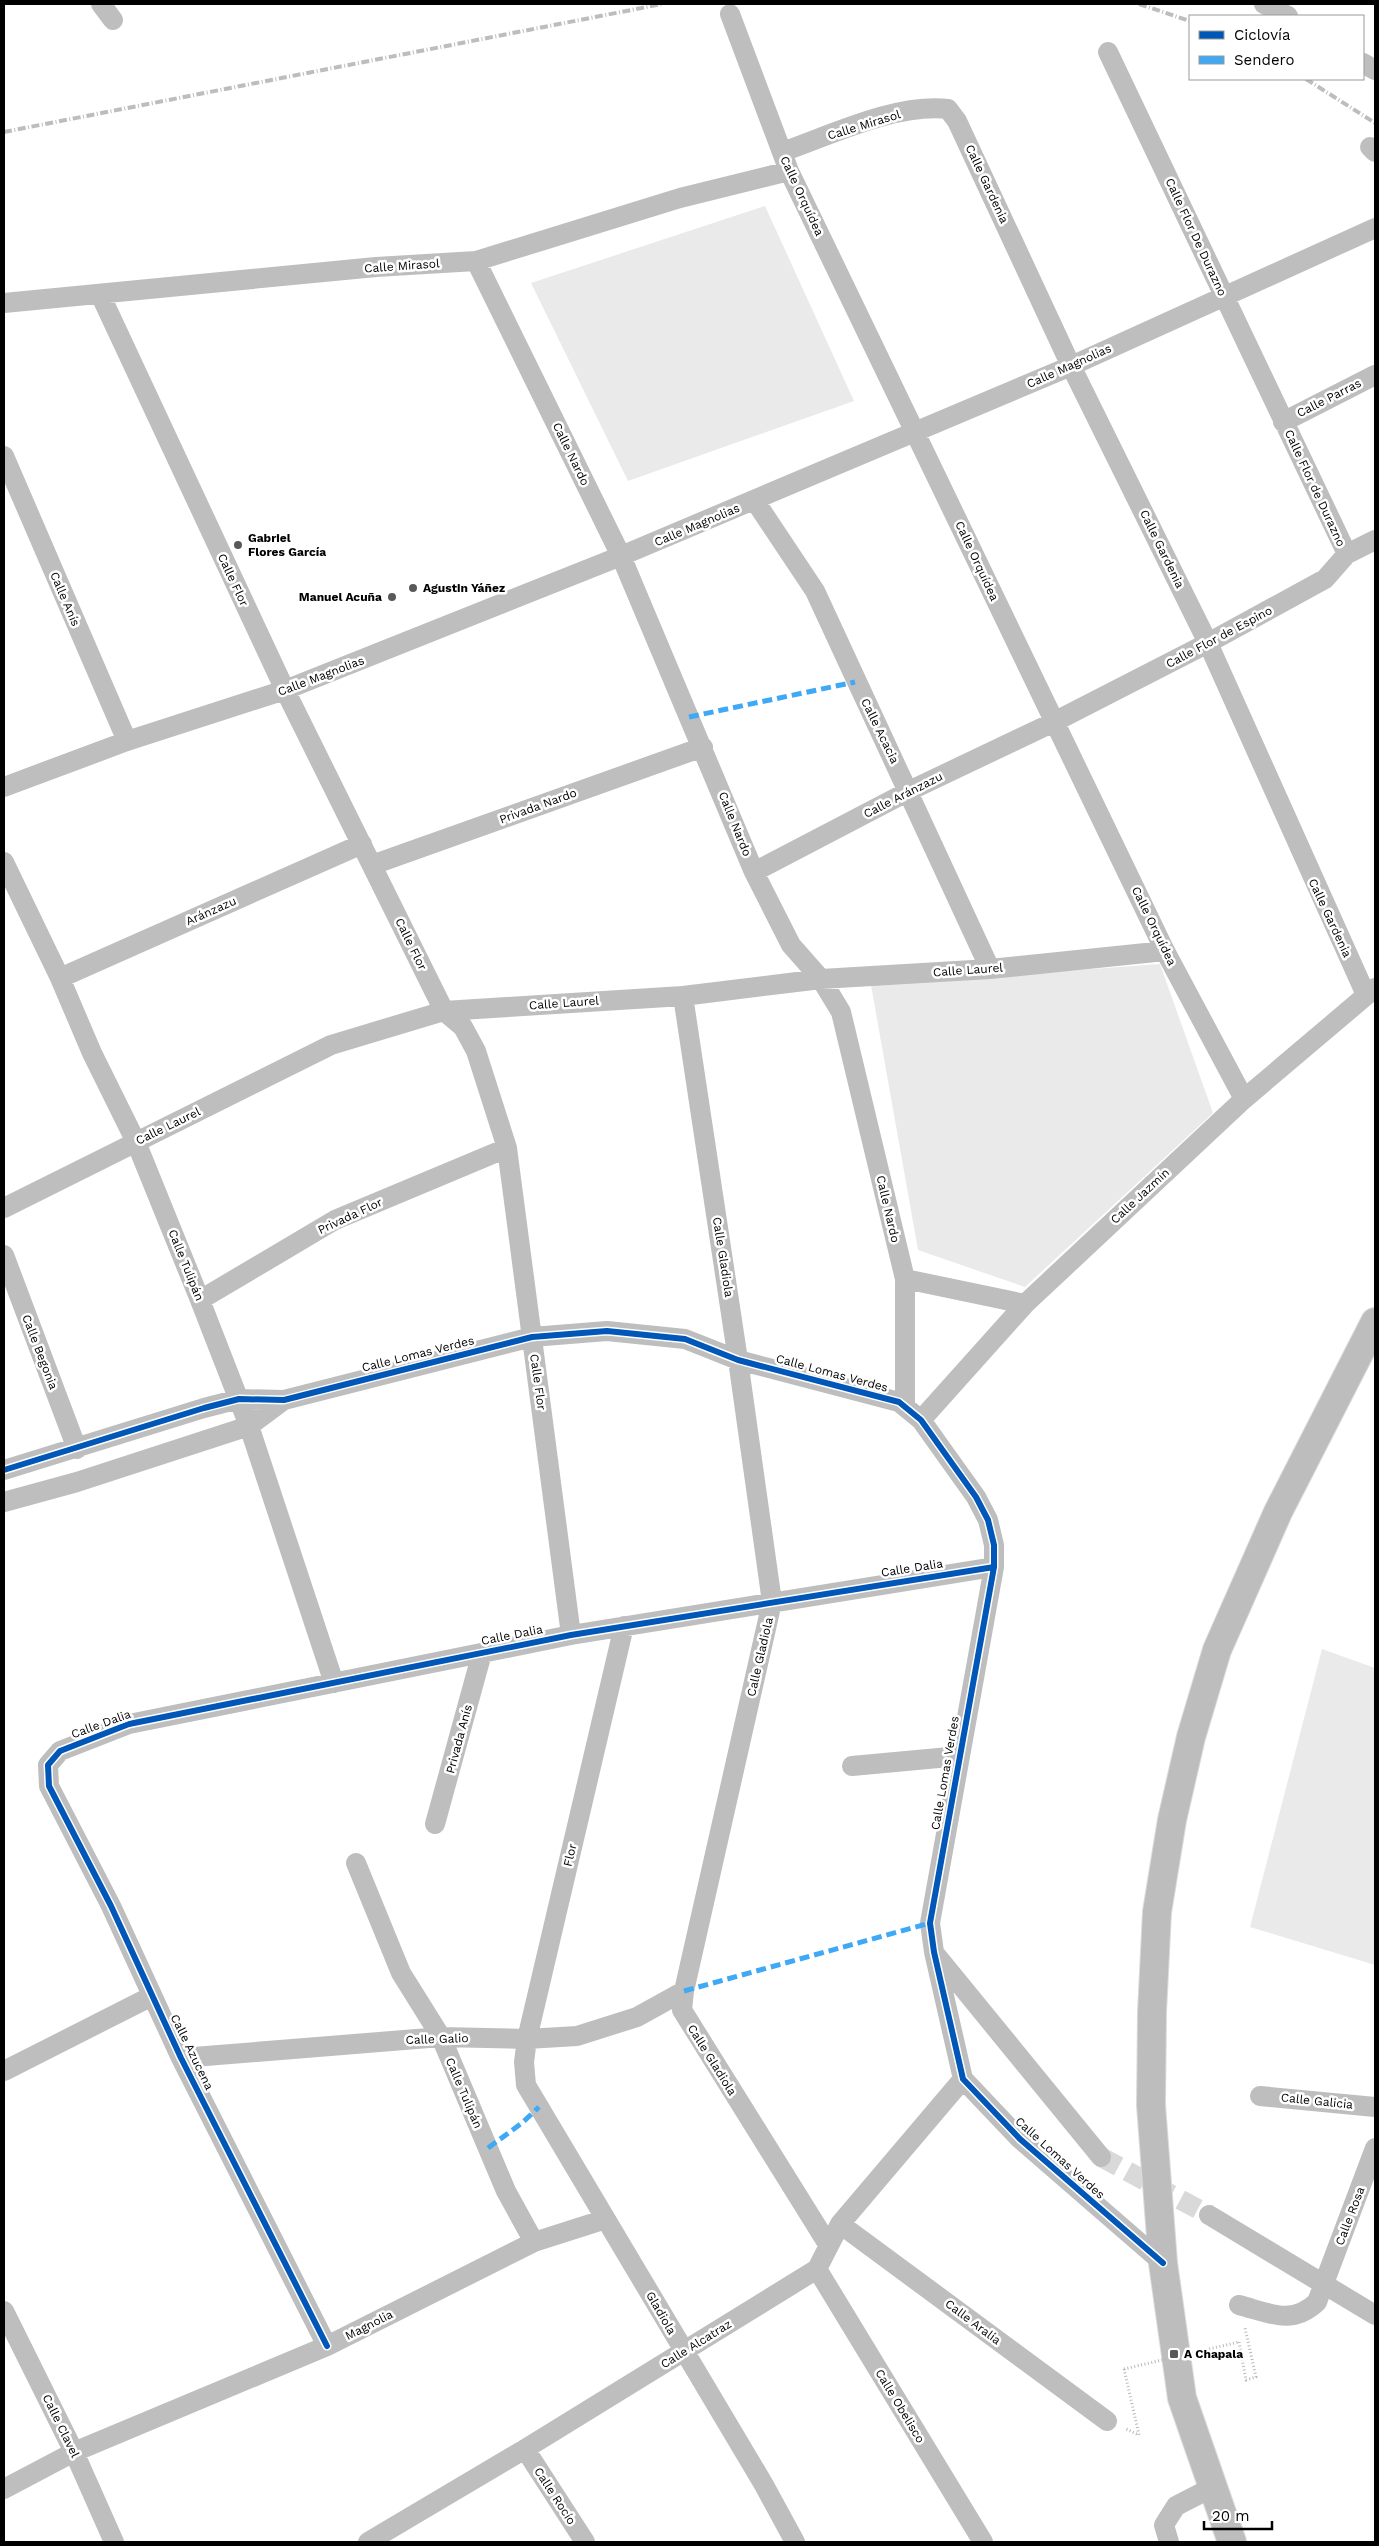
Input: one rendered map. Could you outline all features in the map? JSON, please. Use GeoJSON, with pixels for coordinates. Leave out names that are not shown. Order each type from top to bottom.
{"type":"FeatureCollection","features":[{"type":"Feature","properties":{"kind":"highway"},"geometry":{"type":"LineString","coordinates":[[1232,2542],[1211,2488],[1182,2398],[1163,2263],[1151,2105],[1152,2012],[1157,1912],[1172,1820],[1191,1737],[1217,1650],[1274,1520],[1375,1322]]}},
{"type":"Feature","properties":{"kind":"street"},"geometry":{"type":"LineString","coordinates":[[101,4],[113,20]]}},
{"type":"Feature","properties":{"kind":"street"},"geometry":{"type":"LineString","coordinates":[[1264,4],[1286,15]]}},
{"type":"Feature","properties":{"kind":"street","name":"Calle Orquídea"},"geometry":{"type":"LineString","coordinates":[[730,14],[789,171],[1166,951],[1244,1099]]}},
{"type":"Feature","properties":{"kind":"street","name":"Calle Flor De Durazno"},"geometry":{"type":"LineString","coordinates":[[1108,52],[1283,422]]}},
{"type":"Feature","properties":{"kind":"street","name":"Calle Mirasol"},"geometry":{"type":"LineString","coordinates":[[782,152],[885,116],[933,107],[948,109]]}},
{"type":"Feature","properties":{"kind":"street","name":"Calle Gardenia"},"geometry":{"type":"LineString","coordinates":[[948,109],[957,121],[1071,366],[1208,643],[1371,992]]}},
{"type":"Feature","properties":{"kind":"street","name":"Calle Mirasol"},"geometry":{"type":"LineString","coordinates":[[4,302],[376,267],[476,261],[680,198],[789,171]]}},
{"type":"Feature","properties":{"kind":"street","name":"Calle Magnolias"},"geometry":{"type":"LineString","coordinates":[[4,787],[127,742],[285,690],[621,556],[917,433],[1071,366],[1375,228]]}},
{"type":"Feature","properties":{"kind":"street","name":"Calle Nardo"},"geometry":{"type":"LineString","coordinates":[[476,261],[621,556],[754,872],[791,945],[821,979],[841,1012],[905,1279],[905,1407]]}},
{"type":"Feature","properties":{"kind":"street","name":"Calle Flor"},"geometry":{"type":"LineString","coordinates":[[100,294],[285,690],[444,1011],[463,1027],[476,1051],[507,1148],[571,1635]]}},
{"type":"Feature","properties":{"kind":"street","name":"Calle Parras"},"geometry":{"type":"LineString","coordinates":[[1283,422],[1375,375]]}},
{"type":"Feature","properties":{"kind":"street","name":"Calle Flor de Durazno"},"geometry":{"type":"LineString","coordinates":[[1283,422],[1346,554]]}},
{"type":"Feature","properties":{"kind":"street","name":"Calle Anís"},"geometry":{"type":"LineString","coordinates":[[4,456],[127,742]]}},
{"type":"Feature","properties":{"kind":"street","name":"Calle Acacia"},"geometry":{"type":"LineString","coordinates":[[755,501],[815,591],[855,682],[909,791],[990,970]]}},
{"type":"Feature","properties":{"kind":"street","name":"Calle Flor de Espino"},"geometry":{"type":"LineString","coordinates":[[1054,722],[1208,643],[1325,579],[1346,554],[1375,540]]}},
{"type":"Feature","properties":{"kind":"street","name":"Calle Aránzazu"},"geometry":{"type":"LineString","coordinates":[[754,872],[909,791],[1054,722]]}},
{"type":"Feature","properties":{"kind":"street","name":"Privada Nardo"},"geometry":{"type":"LineString","coordinates":[[372,865],[703,747]]}},
{"type":"Feature","properties":{"kind":"street","name":"Aránzazu"},"geometry":{"type":"LineString","coordinates":[[60,978],[362,844]]}},
{"type":"Feature","properties":{"kind":"street","name":"Calle Tulipán"},"geometry":{"type":"LineString","coordinates":[[4,862],[60,978],[92,1054],[136,1142],[200,1300],[249,1426],[334,1683]]}},
{"type":"Feature","properties":{"kind":"street","name":"Calle Laurel"},"geometry":{"type":"LineString","coordinates":[[4,1208],[331,1045],[444,1011],[682,996],[821,979],[990,970],[1166,951]]}},
{"type":"Feature","properties":{"kind":"street","name":"Calle Jazmín"},"geometry":{"type":"LineString","coordinates":[[920,1420],[1024,1304],[1244,1099],[1371,992]]}},
{"type":"Feature","properties":{"kind":"street","name":"Calle Gladiola"},"geometry":{"type":"LineString","coordinates":[[682,996],[738,1360],[772,1602],[684,1991],[682,2010],[692,2030],[829,2246]]}},
{"type":"Feature","properties":{"kind":"street","name":"Privada Flor"},"geometry":{"type":"LineString","coordinates":[[200,1300],[336,1220],[507,1148]]}},
{"type":"Feature","properties":{"kind":"street","name":"Calle Begonia"},"geometry":{"type":"LineString","coordinates":[[4,1255],[77,1449]]}},
{"type":"Feature","properties":{"kind":"street"},"geometry":{"type":"LineString","coordinates":[[905,1279],[1024,1304]]}},
{"type":"Feature","properties":{"kind":"street","name":"Calle Lomas Verdes"},"geometry":{"type":"LineString","coordinates":[[4,1470],[77,1449],[204,1408],[239,1399],[284,1400],[532,1337],[607,1331],[685,1339],[738,1360],[899,1402],[920,1420],[959,1472],[988,1520],[994,1544],[994,1566],[930,1923],[934,1952],[963,2079],[1020,2139],[1163,2263]]}},
{"type":"Feature","properties":{"kind":"street","name":"Calle Lomas Verdes"},"geometry":{"type":"LineString","coordinates":[[4,1502],[77,1482],[249,1426],[284,1400]]}},
{"type":"Feature","properties":{"kind":"street","name":"Calle Dalia"},"geometry":{"type":"LineString","coordinates":[[48,1765],[60,1751],[129,1724],[571,1635],[994,1566]]}},
{"type":"Feature","properties":{"kind":"street","name":"Flor"},"geometry":{"type":"LineString","coordinates":[[526,2085],[524,2062],[527,2040],[624,1626]]}},
{"type":"Feature","properties":{"kind":"street","name":"Privada Anís"},"geometry":{"type":"LineString","coordinates":[[435,1824],[482,1653]]}},
{"type":"Feature","properties":{"kind":"street"},"geometry":{"type":"LineString","coordinates":[[852,1766],[960,1756]]}},
{"type":"Feature","properties":{"kind":"street","name":"Calle Azucena"},"geometry":{"type":"LineString","coordinates":[[48,1765],[49,1786],[111,1906],[181,2058],[327,2346]]}},
{"type":"Feature","properties":{"kind":"street","name":"Calle Tulipán"},"geometry":{"type":"LineString","coordinates":[[356,1863],[401,1973],[441,2037],[506,2191],[534,2242]]}},
{"type":"Feature","properties":{"kind":"street"},"geometry":{"type":"LineString","coordinates":[[934,1952],[1101,2157]]}},
{"type":"Feature","properties":{"kind":"street","name":"Calle Galio"},"geometry":{"type":"LineString","coordinates":[[181,2058],[441,2037],[527,2040],[576,2036],[637,2017],[684,1991]]}},
{"type":"Feature","properties":{"kind":"street"},"geometry":{"type":"LineString","coordinates":[[4,2071],[152,1996]]}},
{"type":"Feature","properties":{"kind":"street"},"geometry":{"type":"LineString","coordinates":[[817,2269],[840,2224],[963,2079]]}},
{"type":"Feature","properties":{"kind":"street","name":"Gladiola"},"geometry":{"type":"LineString","coordinates":[[526,2085],[764,2485],[795,2542]]}},
{"type":"Feature","properties":{"kind":"street","name":"Calle Galicia"},"geometry":{"type":"LineString","coordinates":[[1260,2096],[1375,2107]]}},
{"type":"Feature","properties":{"kind":"street","name":"Calle Rosa"},"geometry":{"type":"LineString","coordinates":[[1324,2285],[1375,2148]]}},
{"type":"Feature","properties":{"kind":"street"},"geometry":{"type":"LineString","coordinates":[[1209,2215],[1375,2315]]}},
{"type":"Feature","properties":{"kind":"street","name":"Magnolia"},"geometry":{"type":"LineString","coordinates":[[4,2489],[74,2452],[327,2346],[534,2242],[606,2219]]}},
{"type":"Feature","properties":{"kind":"street","name":"Calle Aralia"},"geometry":{"type":"LineString","coordinates":[[840,2224],[1106,2421]]}},
{"type":"Feature","properties":{"kind":"street","name":"Calle Alcatraz"},"geometry":{"type":"LineString","coordinates":[[374,2541],[817,2269]]}},
{"type":"Feature","properties":{"kind":"street","name":"Calle Obelisco"},"geometry":{"type":"LineString","coordinates":[[817,2269],[983,2542]]}},
{"type":"Feature","properties":{"kind":"street"},"geometry":{"type":"LineString","coordinates":[[1239,2305],[1292,2317],[1307,2312],[1317,2302],[1324,2285]]}},
{"type":"Feature","properties":{"kind":"street","name":"Calle Clavel"},"geometry":{"type":"LineString","coordinates":[[4,2311],[74,2452],[114,2542]]}},
{"type":"Feature","properties":{"kind":"street","name":"Calle Rocío"},"geometry":{"type":"LineString","coordinates":[[525,2449],[585,2542]]}},
{"type":"Feature","properties":{"kind":"street"},"geometry":{"type":"LineString","coordinates":[[1169,2542],[1164,2525],[1176,2506],[1211,2488]]}},
{"type":"Feature","properties":{"kind":"path"},"geometry":{"type":"LineString","coordinates":[[1106,2421],[1139,2435],[1124,2369],[1239,2342],[1246,2380],[1256,2377],[1239,2305]]}},
{"type":"Feature","properties":{"kind":"shaded area"},"geometry":{"type":"Polygon","coordinates":[[[765,206],[854,401],[628,481],[531,283],[765,206]]]}},
{"type":"Feature","properties":{"kind":"shaded area"},"geometry":{"type":"Polygon","coordinates":[[[1160,964],[1213,1113],[1025,1287],[918,1250],[871,985],[1160,964]]]}},
{"type":"Feature","properties":{"kind":"shaded area"},"geometry":{"type":"Polygon","coordinates":[[[1322,1649],[1375,1668],[1375,1965],[1250,1927],[1322,1649]]]}},
{"type":"Feature","properties":{"kind":"tunnel"},"geometry":{"type":"LineString","coordinates":[[1101,2157],[1209,2215]]}},
{"type":"Feature","properties":{"kind":"railway"},"geometry":{"type":"LineString","coordinates":[[4,132],[662,4]]}},
{"type":"Feature","properties":{"kind":"railway"},"geometry":{"type":"LineString","coordinates":[[1139,4],[1189,21]]}},
{"type":"Feature","properties":{"kind":"railway"},"geometry":{"type":"LineString","coordinates":[[1308,80],[1375,123]]}},
{"type":"Feature","properties":{"kind":"marked path"},"geometry":{"type":"LineString","coordinates":[[689,717],[855,682]]}},
{"type":"Feature","properties":{"kind":"marked path"},"geometry":{"type":"LineString","coordinates":[[684,1991],[930,1923]]}},
{"type":"Feature","properties":{"kind":"marked path"},"geometry":{"type":"LineString","coordinates":[[488,2148],[522,2123],[539,2107]]}},
{"type":"Feature","properties":{"kind":"cycle path"},"geometry":{"type":"LineString","coordinates":[[4,1470],[204,1408],[239,1399],[284,1400],[532,1337],[607,1331],[685,1339],[738,1360],[899,1402],[921,1420],[976,1497],[988,1520],[994,1545],[994,1567],[930,1923],[934,1952],[963,2079],[1020,2139],[1163,2263]]}},
{"type":"Feature","properties":{"kind":"cycle path"},"geometry":{"type":"LineString","coordinates":[[327,2346],[181,2058],[111,1906],[49,1786],[48,1765],[60,1751],[129,1724],[571,1635],[994,1567]]}},
{"type":"Feature","properties":{"kind":"place","name":"Gabriel Flores García"},"geometry":{"type":"Point","coordinates":[238,545]}},
{"type":"Feature","properties":{"kind":"place","name":"Agustin Yáñez"},"geometry":{"type":"Point","coordinates":[413,588]}},
{"type":"Feature","properties":{"kind":"place","name":"Manuel Acuña"},"geometry":{"type":"Point","coordinates":[392,597]}},
{"type":"Feature","properties":{"kind":"place","name":"A Chapala"},"geometry":{"type":"Point","coordinates":[1174,2354]}}]}
